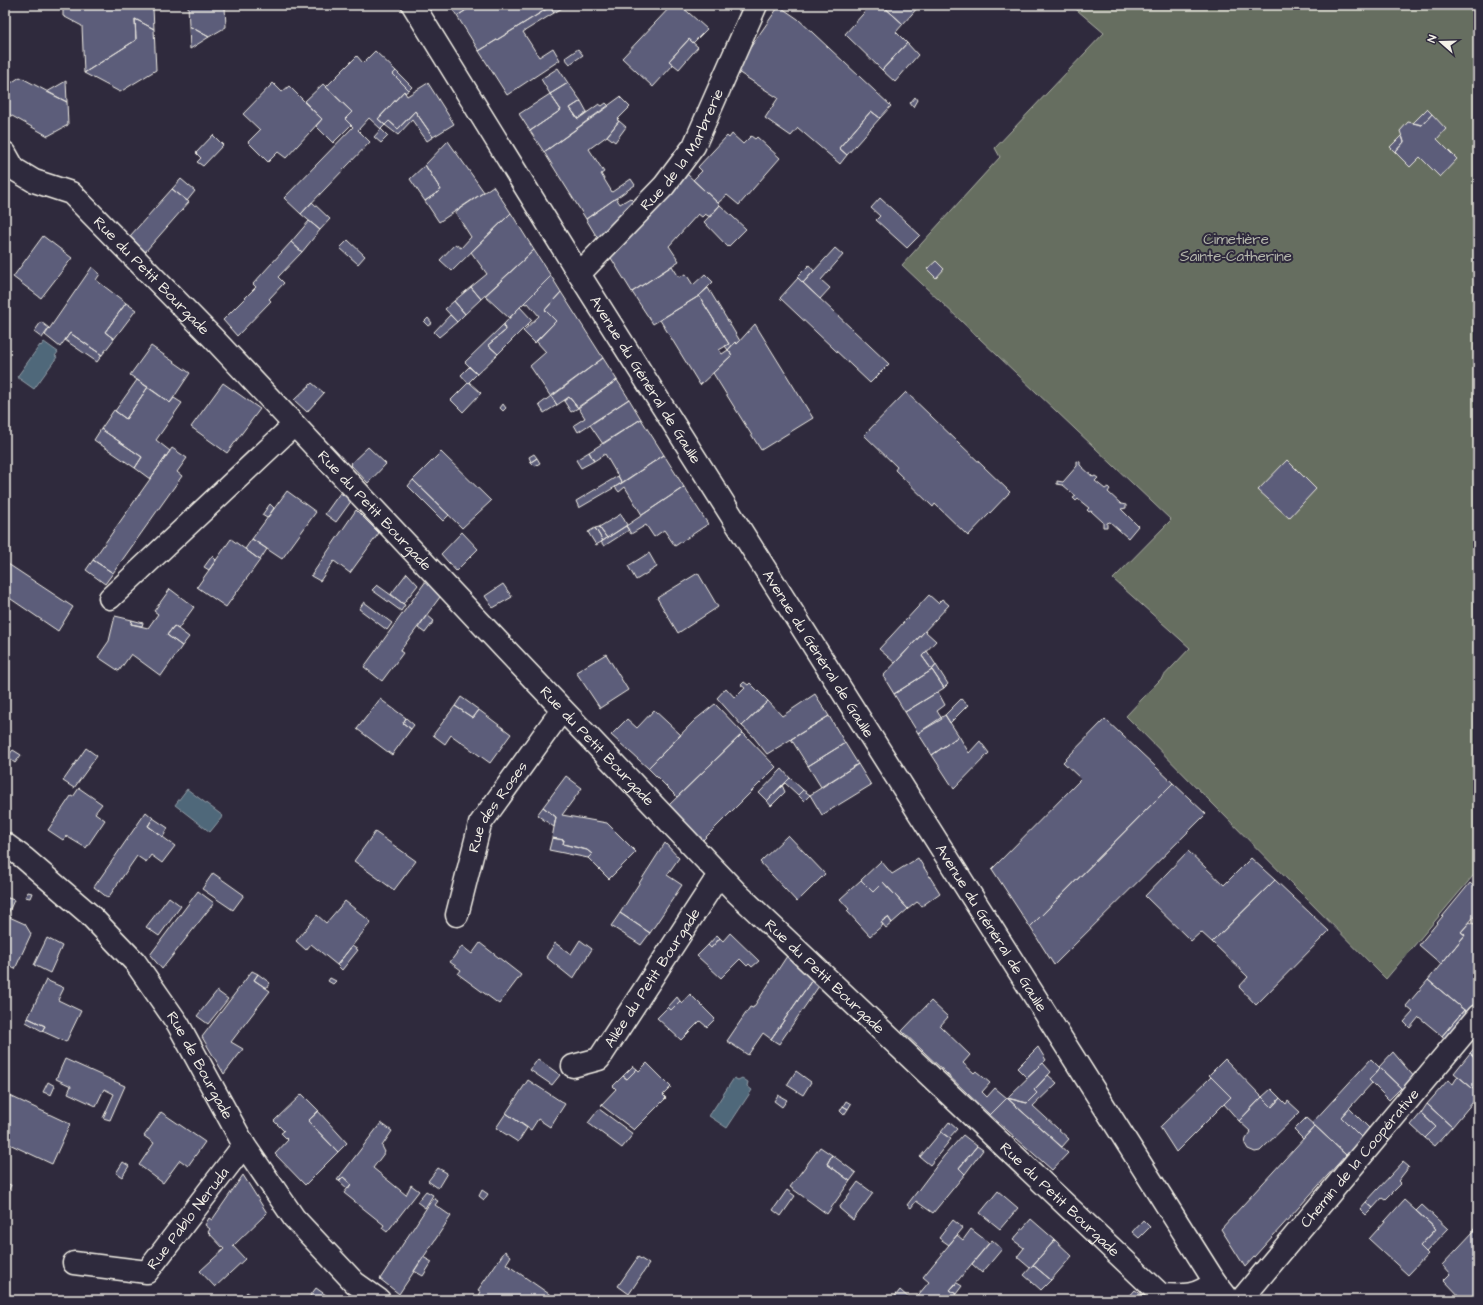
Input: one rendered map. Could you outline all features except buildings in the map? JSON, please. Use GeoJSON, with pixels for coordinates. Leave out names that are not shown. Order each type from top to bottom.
{"type":"FeatureCollection","features":[{"type":"Feature","properties":{"kind":"street","name":"Avenue du Général de Gaulle"},"geometry":{"type":"LineString","coordinates":[[413,5],[579,274],[1215,1282],[1228,1300]]}},
{"type":"Feature","properties":{"kind":"street","name":"Rue de la Marbrerie"},"geometry":{"type":"LineString","coordinates":[[579,274],[664,186],[694,146],[756,5]]}},
{"type":"Feature","properties":{"kind":"street","name":"Rue du Petit Bourgade"},"geometry":{"type":"LineString","coordinates":[[8,168],[34,181],[71,193],[294,425],[719,875],[1161,1294],[1183,1296],[1201,1292],[1215,1282]]}},
{"type":"Feature","properties":{"kind":"street"},"geometry":{"type":"LineString","coordinates":[[110,598],[294,425]]}},
{"type":"Feature","properties":{"kind":"street","name":"Rue des Roses"},"geometry":{"type":"LineString","coordinates":[[457,915],[480,824],[562,710]]}},
{"type":"Feature","properties":{"kind":"street","name":"Rue de Bourgade"},"geometry":{"type":"LineString","coordinates":[[5,844],[24,858],[88,914],[135,962],[178,1024],[244,1145],[294,1218],[355,1283],[379,1300]]}},
{"type":"Feature","properties":{"kind":"street","name":"Allée du Petit Bourgade"},"geometry":{"type":"LineString","coordinates":[[574,1066],[599,1058],[719,875]]}},
{"type":"Feature","properties":{"kind":"street","name":"Chemin de la Coopérative"},"geometry":{"type":"LineString","coordinates":[[1241,1300],[1478,1016]]}},
{"type":"Feature","properties":{"kind":"street","name":"Rue Pablo Neruda"},"geometry":{"type":"LineString","coordinates":[[74,1263],[147,1272],[244,1145]]}},
{"type":"Feature","properties":{"kind":"green space","name":"Cimetière Sainte-Catherine"},"geometry":{"type":"Polygon","coordinates":[[[1071,5],[1478,5],[1478,870],[1386,979],[1126,716],[1190,648],[1113,579],[1171,520],[902,265],[1000,157],[995,148],[1104,33],[1071,5]]]}},
{"type":"Feature","properties":{"kind":"water"},"geometry":{"type":"Polygon","coordinates":[[[44,342],[58,352],[55,356],[57,357],[34,389],[17,377],[40,345],[41,346],[44,342]]]}},
{"type":"Feature","properties":{"kind":"water"},"geometry":{"type":"Polygon","coordinates":[[[187,789],[223,816],[210,832],[175,805],[187,789]]]}},
{"type":"Feature","properties":{"kind":"water"},"geometry":{"type":"Polygon","coordinates":[[[734,1078],[738,1080],[742,1078],[748,1082],[747,1086],[752,1090],[727,1128],[709,1116],[734,1078]]]}}]}
